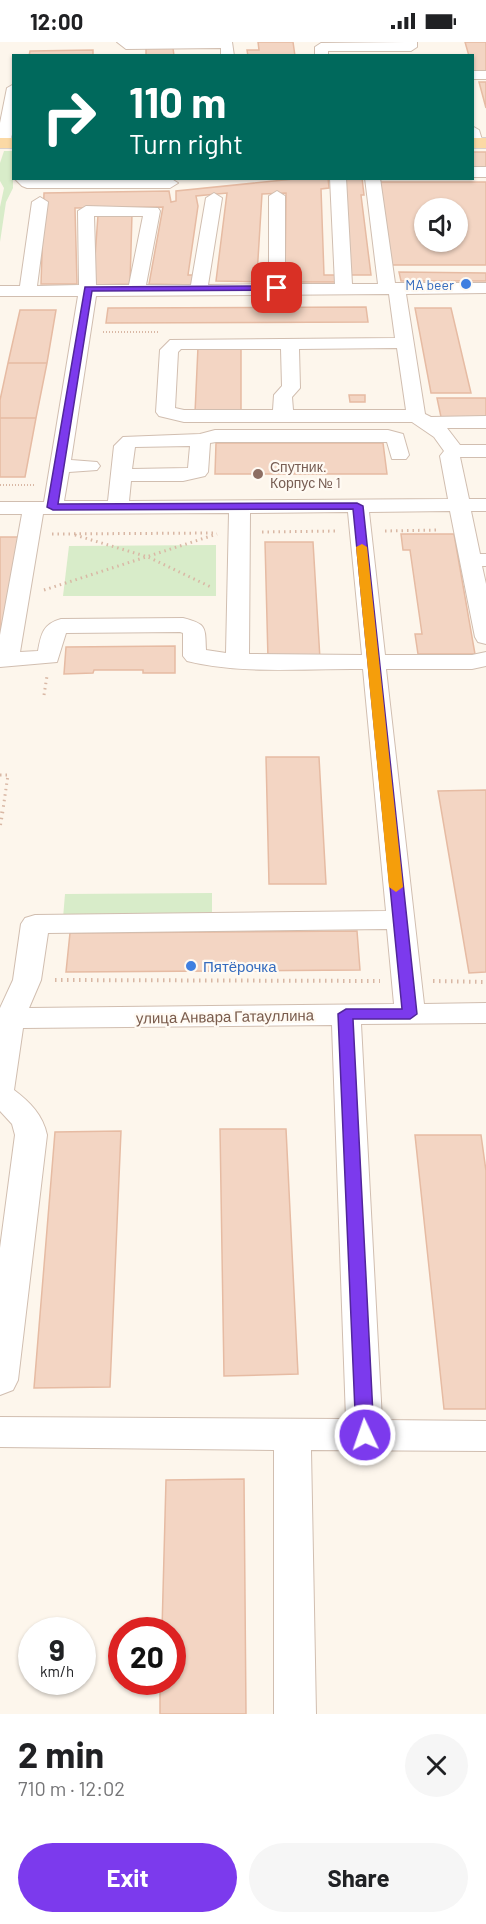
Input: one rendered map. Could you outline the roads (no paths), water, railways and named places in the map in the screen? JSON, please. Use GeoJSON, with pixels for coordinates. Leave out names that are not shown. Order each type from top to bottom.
{"type":"FeatureCollection","features":[{"type":"Feature","properties":{"kind":"street"},"geometry":{"type":"LineString","coordinates":[[129,50],[126,45],[227,45],[228,54]]}},
{"type":"Feature","properties":{"kind":"street"},"geometry":{"type":"LineString","coordinates":[[322,54],[321,47],[412,48]]}},
{"type":"Feature","properties":{"kind":"street"},"geometry":{"type":"LineString","coordinates":[[4,143],[12,99]]}},
{"type":"Feature","properties":{"kind":"street"},"geometry":{"type":"LineString","coordinates":[[23,180],[27,183],[170,183]]}},
{"type":"Feature","properties":{"kind":"street"},"geometry":{"type":"LineString","coordinates":[[338,180],[344,288]]}},
{"type":"Feature","properties":{"kind":"street"},"geometry":{"type":"LineString","coordinates":[[372,180],[391,279],[423,419],[441,433],[454,451]]}},
{"type":"Feature","properties":{"kind":"street"},"geometry":{"type":"LineString","coordinates":[[277,196],[277,288]]}},
{"type":"Feature","properties":{"kind":"street"},"geometry":{"type":"LineString","coordinates":[[199,289],[213,198]]}},
{"type":"Feature","properties":{"kind":"street"},"geometry":{"type":"LineString","coordinates":[[28,289],[39,202]]}},
{"type":"Feature","properties":{"kind":"street"},"geometry":{"type":"LineString","coordinates":[[137,289],[152,211],[86,212],[88,289],[59,466],[43,507],[4,660],[50,657],[53,632],[55,628],[61,626],[183,625],[194,629],[195,657],[237,661],[373,662],[472,662],[486,659]]}},
{"type":"Feature","properties":{"kind":"street"},"geometry":{"type":"LineString","coordinates":[[1,290],[344,288],[391,279],[486,288]]}},
{"type":"Feature","properties":{"kind":"street"},"geometry":{"type":"LineString","coordinates":[[283,416],[283,395],[291,388],[290,343]]}},
{"type":"Feature","properties":{"kind":"street"},"geometry":{"type":"LineString","coordinates":[[406,343],[176,344],[169,350],[166,412],[184,416],[283,416],[486,422]]}},
{"type":"Feature","properties":{"kind":"street"},"geometry":{"type":"LineString","coordinates":[[118,507],[124,446],[130,441],[200,440],[215,436],[388,436],[396,438],[399,455]]}},
{"type":"Feature","properties":{"kind":"street"},"geometry":{"type":"LineString","coordinates":[[121,475],[183,475],[198,472],[200,440]]}},
{"type":"Feature","properties":{"kind":"street"},"geometry":{"type":"LineString","coordinates":[[454,451],[486,451]]}},
{"type":"Feature","properties":{"kind":"street"},"geometry":{"type":"LineString","coordinates":[[454,451],[450,456],[459,506],[478,560],[486,637]]}},
{"type":"Feature","properties":{"kind":"street"},"geometry":{"type":"LineString","coordinates":[[59,466],[90,466]]}},
{"type":"Feature","properties":{"kind":"street"},"geometry":{"type":"LineString","coordinates":[[0,508],[486,505]]}},
{"type":"Feature","properties":{"kind":"street"},"geometry":{"type":"LineString","coordinates":[[237,661],[240,506]]}},
{"type":"Feature","properties":{"kind":"street"},"geometry":{"type":"LineString","coordinates":[[357,506],[373,662],[374,724],[410,1014]]}},
{"type":"Feature","properties":{"kind":"street"},"geometry":{"type":"LineString","coordinates":[[0,1088],[5,1018],[27,980],[35,924],[399,920]]}},
{"type":"Feature","properties":{"kind":"street","name":"улица Анвара Гатауллина"},"geometry":{"type":"LineString","coordinates":[[5,1018],[486,1013]]}},
{"type":"Feature","properties":{"kind":"street"},"geometry":{"type":"LineString","coordinates":[[346,1014],[365,1435]]}},
{"type":"Feature","properties":{"kind":"street"},"geometry":{"type":"LineString","coordinates":[[0,1095],[23,1114],[30,1123],[32,1135],[0,1380]]}},
{"type":"Feature","properties":{"kind":"street"},"geometry":{"type":"LineString","coordinates":[[0,1432],[486,1436]]}},
{"type":"Feature","properties":{"kind":"street"},"geometry":{"type":"LineString","coordinates":[[292,1434],[296,1714]]}},
{"type":"Feature","properties":{"kind":"place","name":"MA beer"},"geometry":{"type":"Point","coordinates":[466,284]}},
{"type":"Feature","properties":{"kind":"place","name":"Спутник. Корпус № 1"},"geometry":{"type":"Point","coordinates":[258,474]}},
{"type":"Feature","properties":{"kind":"place","name":"Пятёрочка"},"geometry":{"type":"Point","coordinates":[191,966]}}]}
